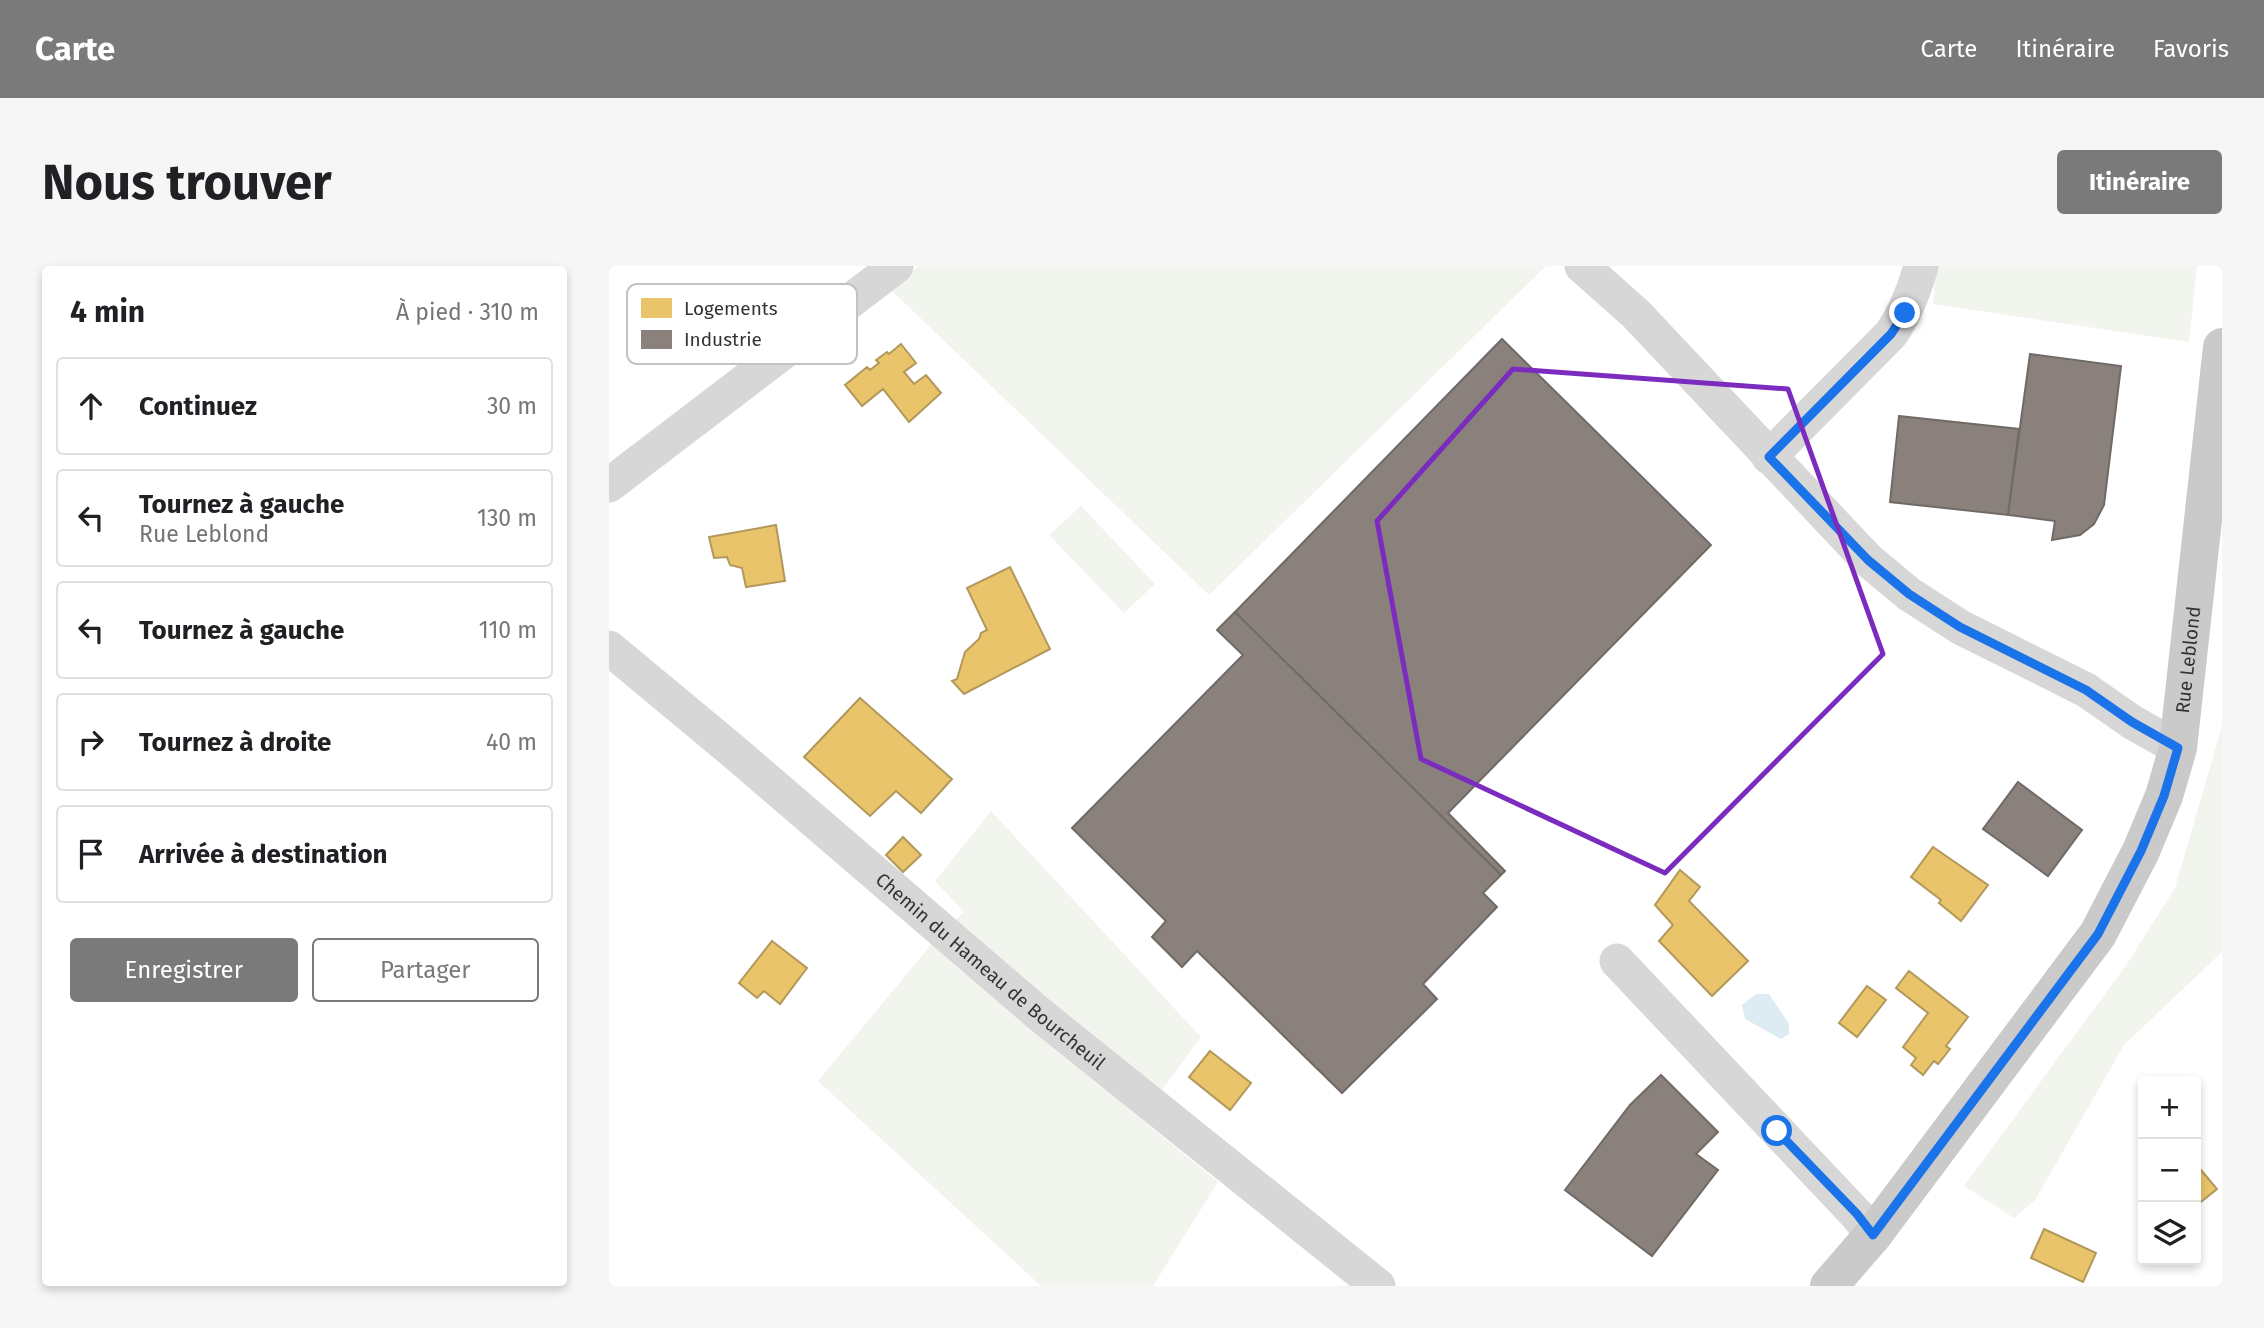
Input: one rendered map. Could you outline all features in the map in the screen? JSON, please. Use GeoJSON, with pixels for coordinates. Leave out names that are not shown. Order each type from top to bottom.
{"type":"FeatureCollection","features":[{"type":"Feature","properties":{"kind":"main road","name":"Rue Leblond"},"geometry":{"type":"LineString","coordinates":[[1829,1286],[1873,1235],[2098,934],[2141,851],[2164,796],[2178,748],[2222,347]]}},
{"type":"Feature","properties":{"kind":"street"},"geometry":{"type":"LineString","coordinates":[[857,296],[896,266]]}},
{"type":"Feature","properties":{"kind":"street"},"geometry":{"type":"LineString","coordinates":[[1582,266],[1636,314],[1868,560],[1909,594],[1960,627],[2086,690],[2132,722],[2178,748]]}},
{"type":"Feature","properties":{"kind":"street"},"geometry":{"type":"LineString","coordinates":[[1769,457],[1891,334],[1915,291],[1921,266]]}},
{"type":"Feature","properties":{"kind":"street"},"geometry":{"type":"LineString","coordinates":[[609,485],[768,364]]}},
{"type":"Feature","properties":{"kind":"street","name":"Chemin du Hameau de Bourcheuil"},"geometry":{"type":"LineString","coordinates":[[609,648],[1038,1013],[1378,1286]]}},
{"type":"Feature","properties":{"kind":"street"},"geometry":{"type":"LineString","coordinates":[[1617,961],[1857,1214],[1873,1235]]}},
{"type":"Feature","properties":{"kind":"highlighted area"},"geometry":{"type":"Polygon","coordinates":[[[1513,369],[1788,389],[1883,654],[1665,873],[1421,759],[1377,521],[1513,369]]]}},
{"type":"Feature","properties":{"kind":"shaded area"},"geometry":{"type":"Polygon","coordinates":[[[919,266],[1546,266],[1209,595],[889,288],[919,266]]]}},
{"type":"Feature","properties":{"kind":"shaded area"},"geometry":{"type":"Polygon","coordinates":[[[1936,266],[2197,266],[2189,342],[1933,304],[1936,266]]]}},
{"type":"Feature","properties":{"kind":"shaded area"},"geometry":{"type":"Polygon","coordinates":[[[1081,506],[1155,584],[1124,613],[1049,535],[1081,506]]]}},
{"type":"Feature","properties":{"kind":"shaded area"},"geometry":{"type":"Polygon","coordinates":[[[2222,726],[2222,952],[2124,1045],[2035,1200],[2014,1218],[1964,1186],[2127,964],[2175,888],[2222,726]]]}},
{"type":"Feature","properties":{"kind":"shaded area"},"geometry":{"type":"Polygon","coordinates":[[[991,811],[1201,1037],[1141,1119],[1218,1182],[1153,1286],[1041,1286],[818,1081],[930,946],[964,912],[935,881],[991,811]]]}},
{"type":"Feature","properties":{"kind":"shaded area"},"geometry":{"type":"Polygon","coordinates":[[[1756,994],[1769,994],[1789,1024],[1789,1034],[1781,1039],[1745,1019],[1742,1005],[1756,994]]]}},
{"type":"Feature","properties":{"kind":"building: Logements"},"geometry":{"type":"Polygon","coordinates":[[[901,344],[916,363],[904,372],[914,384],[926,375],[941,393],[909,422],[883,389],[862,406],[845,385],[867,367],[870,370],[879,363],[876,360],[901,344]]]}},
{"type":"Feature","properties":{"kind":"building: Logements"},"geometry":{"type":"Polygon","coordinates":[[[776,525],[785,581],[746,587],[742,568],[730,565],[727,557],[714,558],[709,537],[776,525]]]}},
{"type":"Feature","properties":{"kind":"building: Logements"},"geometry":{"type":"Polygon","coordinates":[[[1010,567],[1050,649],[964,694],[952,681],[957,679],[965,652],[979,639],[981,633],[987,630],[967,588],[1010,567]]]}},
{"type":"Feature","properties":{"kind":"building: Logements"},"geometry":{"type":"Polygon","coordinates":[[[860,698],[952,779],[921,813],[896,791],[870,816],[804,757],[860,698]]]}},
{"type":"Feature","properties":{"kind":"building: Logements"},"geometry":{"type":"Polygon","coordinates":[[[903,837],[921,855],[903,872],[886,855],[903,837]]]}},
{"type":"Feature","properties":{"kind":"building: Logements"},"geometry":{"type":"Polygon","coordinates":[[[1933,847],[1988,885],[1961,921],[1939,903],[1941,900],[1911,877],[1933,847]]]}},
{"type":"Feature","properties":{"kind":"building: Logements"},"geometry":{"type":"Polygon","coordinates":[[[1680,870],[1700,887],[1689,901],[1748,961],[1712,996],[1659,941],[1673,925],[1655,905],[1680,870]]]}},
{"type":"Feature","properties":{"kind":"building: Logements"},"geometry":{"type":"Polygon","coordinates":[[[772,941],[807,968],[780,1004],[764,991],[757,998],[739,983],[772,941]]]}},
{"type":"Feature","properties":{"kind":"building: Logements"},"geometry":{"type":"Polygon","coordinates":[[[1909,971],[1968,1017],[1946,1046],[1950,1049],[1938,1064],[1934,1061],[1923,1075],[1911,1065],[1916,1058],[1903,1047],[1928,1013],[1896,988],[1909,971]]]}},
{"type":"Feature","properties":{"kind":"building: Logements"},"geometry":{"type":"Polygon","coordinates":[[[1867,986],[1886,1000],[1857,1037],[1839,1023],[1867,986]]]}},
{"type":"Feature","properties":{"kind":"building: Logements"},"geometry":{"type":"Polygon","coordinates":[[[1210,1051],[1251,1083],[1230,1110],[1189,1077],[1210,1051]]]}},
{"type":"Feature","properties":{"kind":"building: Logements"},"geometry":{"type":"Polygon","coordinates":[[[2201,1170],[2217,1189],[2201,1202],[2201,1170]]]}},
{"type":"Feature","properties":{"kind":"building: Logements"},"geometry":{"type":"Polygon","coordinates":[[[2044,1229],[2096,1253],[2083,1282],[2031,1258],[2044,1229]]]}},
{"type":"Feature","properties":{"kind":"building: Industrie"},"geometry":{"type":"Polygon","coordinates":[[[1502,339],[1711,545],[1448,813],[1505,871],[1501,875],[1235,612],[1502,339]]]}},
{"type":"Feature","properties":{"kind":"building: Industrie"},"geometry":{"type":"Polygon","coordinates":[[[2030,354],[2121,366],[2104,505],[2094,524],[2080,535],[2052,540],[2055,521],[2008,515],[2030,354]]]}},
{"type":"Feature","properties":{"kind":"building: Industrie"},"geometry":{"type":"Polygon","coordinates":[[[1899,416],[2019,429],[2008,515],[1890,502],[1899,416]]]}},
{"type":"Feature","properties":{"kind":"building: Industrie"},"geometry":{"type":"Polygon","coordinates":[[[1235,612],[1501,875],[1483,893],[1497,907],[1423,984],[1437,999],[1342,1093],[1197,951],[1182,967],[1152,937],[1166,921],[1072,828],[1243,655],[1217,630],[1235,612]]]}},
{"type":"Feature","properties":{"kind":"building: Industrie"},"geometry":{"type":"Polygon","coordinates":[[[2018,782],[2082,830],[2048,876],[1983,829],[2018,782]]]}},
{"type":"Feature","properties":{"kind":"building: Industrie"},"geometry":{"type":"Polygon","coordinates":[[[1661,1075],[1718,1132],[1696,1154],[1718,1170],[1652,1256],[1565,1190],[1630,1105],[1661,1075]]]}},
{"type":"Feature","properties":{"kind":"route"},"geometry":{"type":"LineString","coordinates":[[1777,1131],[1857,1214],[1873,1235],[2098,934],[2141,851],[2164,796],[2178,748],[2132,722],[2086,690],[1960,627],[1909,594],[1868,560],[1769,457],[1891,334],[1905,313]]}}]}
